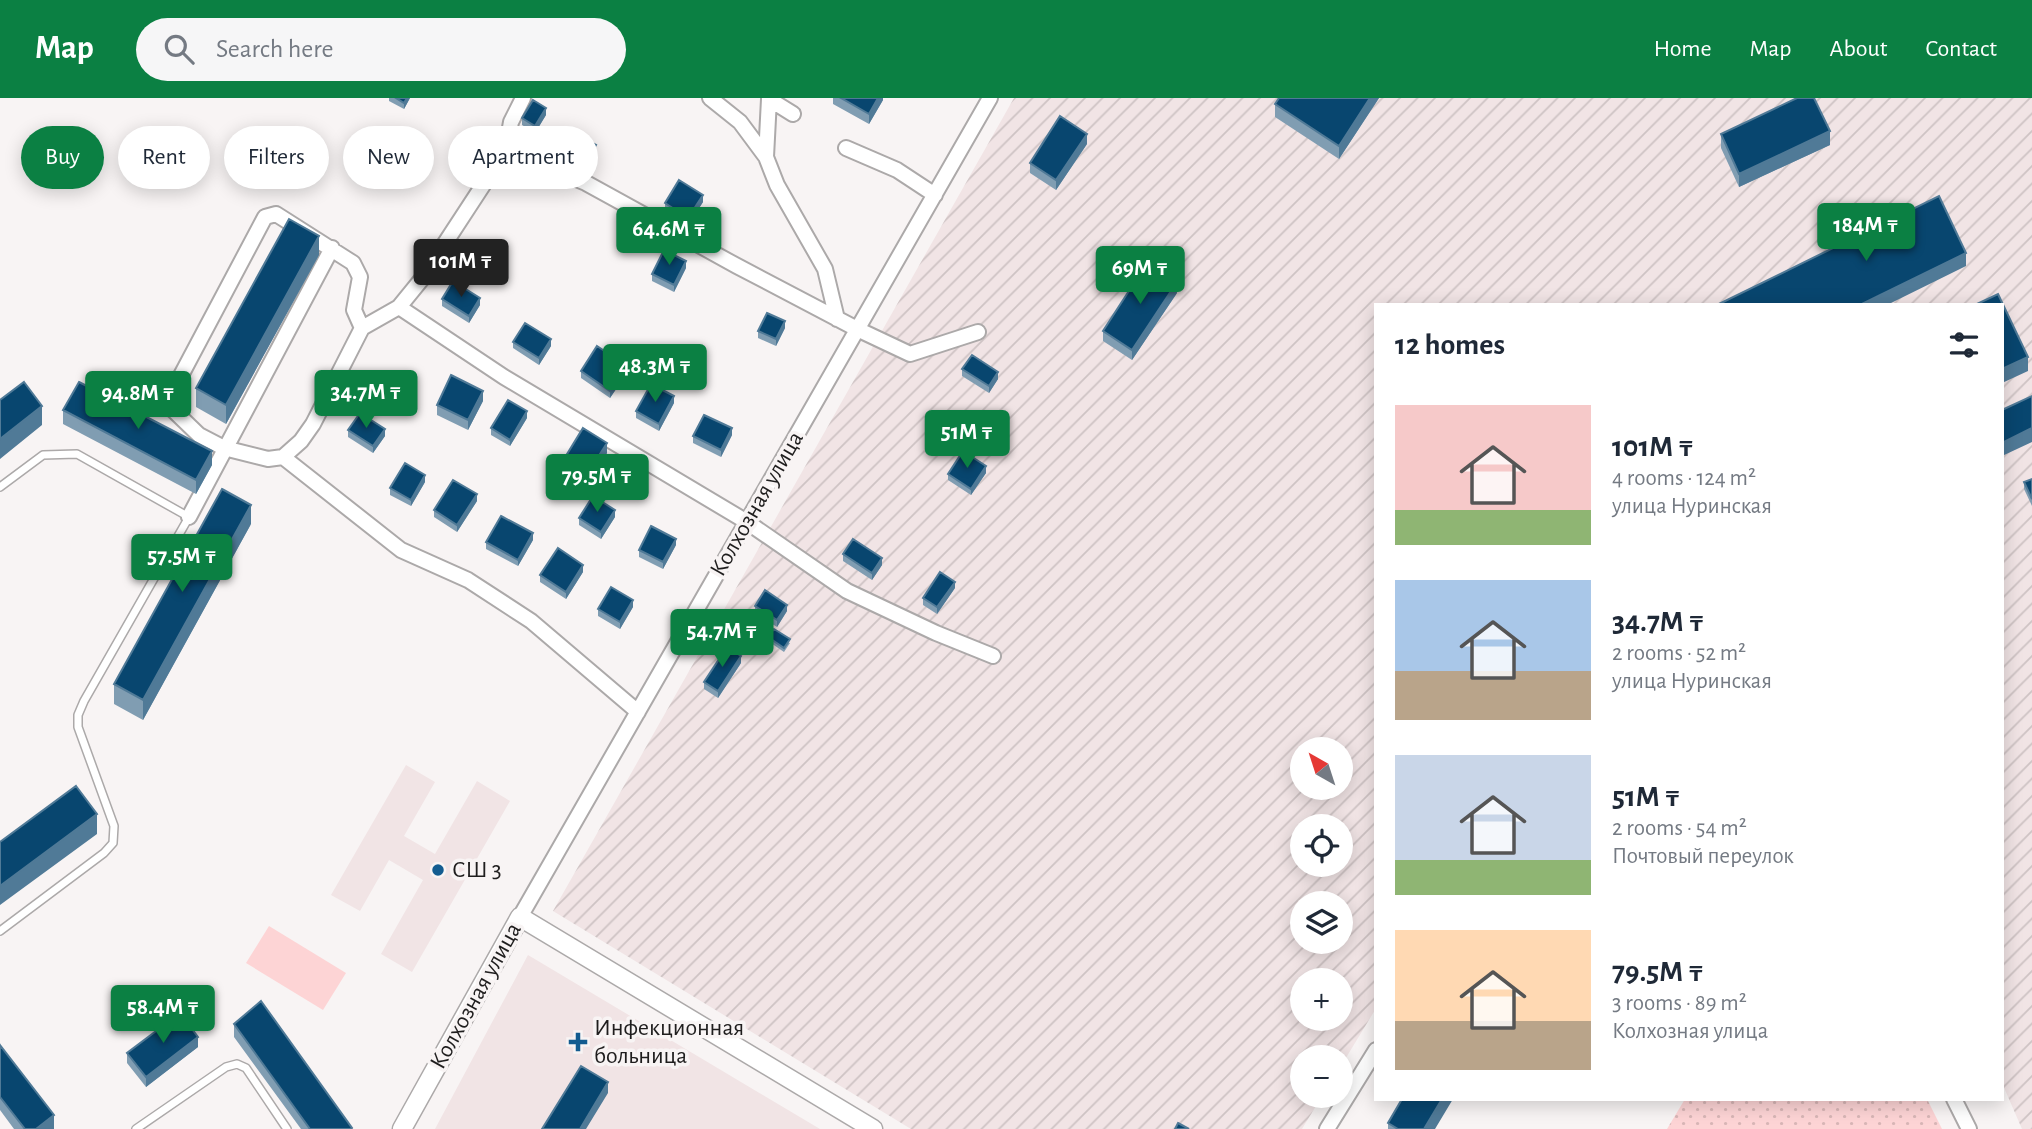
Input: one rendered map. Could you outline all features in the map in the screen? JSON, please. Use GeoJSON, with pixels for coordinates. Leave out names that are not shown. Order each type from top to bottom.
{"type":"FeatureCollection","features":[{"type":"Feature","properties":{"kind":"street"},"geometry":{"type":"LineString","coordinates":[[510,126],[523,98]]}},
{"type":"Feature","properties":{"kind":"street"},"geometry":{"type":"LineString","coordinates":[[710,98],[740,122],[766,157],[777,185],[825,269],[837,319]]}},
{"type":"Feature","properties":{"kind":"street","name":"Колхозная улица"},"geometry":{"type":"LineString","coordinates":[[402,1129],[520,917],[990,98]]}},
{"type":"Feature","properties":{"kind":"street"},"geometry":{"type":"LineString","coordinates":[[766,157],[769,99],[793,114]]}},
{"type":"Feature","properties":{"kind":"street"},"geometry":{"type":"LineString","coordinates":[[846,148],[897,170],[935,195]]}},
{"type":"Feature","properties":{"kind":"street"},"geometry":{"type":"LineString","coordinates":[[362,328],[354,310],[360,277],[354,263],[276,214],[265,217],[168,400],[170,408],[199,435],[224,448],[268,459],[283,457],[302,441],[313,424],[362,328],[399,307],[421,280],[480,189]]}},
{"type":"Feature","properties":{"kind":"street"},"geometry":{"type":"LineString","coordinates":[[597,189],[837,319],[910,354],[978,332]]}},
{"type":"Feature","properties":{"kind":"street"},"geometry":{"type":"LineString","coordinates":[[189,517],[332,248]]}},
{"type":"Feature","properties":{"kind":"street"},"geometry":{"type":"LineString","coordinates":[[399,307],[514,383],[747,522],[847,592],[993,656]]}},
{"type":"Feature","properties":{"kind":"street"},"geometry":{"type":"LineString","coordinates":[[283,457],[401,550],[468,580],[531,621],[638,712]]}},
{"type":"Feature","properties":{"kind":"street"},"geometry":{"type":"LineString","coordinates":[[520,917],[873,1129]]}},
{"type":"Feature","properties":{"kind":"street"},"geometry":{"type":"LineString","coordinates":[[1327,1129],[1374,1053]]}},
{"type":"Feature","properties":{"kind":"street"},"geometry":{"type":"LineString","coordinates":[[1955,1101],[1969,1129]]}},
{"type":"Feature","properties":{"kind":"lane"},"geometry":{"type":"LineString","coordinates":[[0,487],[43,455],[77,454],[189,517],[78,715],[78,727],[114,826],[113,843],[104,853],[0,931]]}},
{"type":"Feature","properties":{"kind":"lane"},"geometry":{"type":"LineString","coordinates":[[136,1129],[226,1067],[237,1065],[246,1068],[287,1129]]}},
{"type":"Feature","properties":{"kind":"shaded area"},"geometry":{"type":"Polygon","coordinates":[[[1014,98],[2032,98],[2032,1129],[2022,1129],[2004,1088],[2004,303],[1374,303],[1374,1012],[1353,1046],[1290,1045],[1290,1108],[1315,1108],[1302,1129],[911,1129],[553,911],[1014,98]]]}},
{"type":"Feature","properties":{"kind":"shaded area","name":"СШ 3"},"geometry":{"type":"Polygon","coordinates":[[[406,765],[435,782],[404,836],[435,854],[477,781],[510,801],[412,972],[381,954],[423,880],[389,860],[360,911],[331,895],[406,765]]]}},
{"type":"Feature","properties":{"kind":"shaded area"},"geometry":{"type":"Polygon","coordinates":[[[269,926],[346,973],[323,1010],[246,963],[269,926]]]}},
{"type":"Feature","properties":{"kind":"shaded area","name":"Инфекционная больница"},"geometry":{"type":"Polygon","coordinates":[[[528,955],[820,1129],[435,1129],[528,955]]]}},
{"type":"Feature","properties":{"kind":"shaded area"},"geometry":{"type":"Polygon","coordinates":[[[1684,1101],[1928,1101],[1942,1129],[1667,1129],[1684,1101]]]}},
{"type":"Feature","properties":{"kind":"building"},"geometry":{"type":"Polygon","coordinates":[[[841,98],[878,98],[869,114],[841,98]]]}},
{"type":"Feature","properties":{"kind":"building"},"geometry":{"type":"Polygon","coordinates":[[[1279,98],[1370,98],[1339,146],[1275,104],[1279,98]]]}},
{"type":"Feature","properties":{"kind":"building"},"geometry":{"type":"Polygon","coordinates":[[[1797,98],[1814,98],[1830,131],[1739,174],[1721,134],[1797,98]]]}},
{"type":"Feature","properties":{"kind":"building"},"geometry":{"type":"Polygon","coordinates":[[[533,100],[546,108],[535,126],[522,118],[533,100]]]}},
{"type":"Feature","properties":{"kind":"building"},"geometry":{"type":"Polygon","coordinates":[[[1060,116],[1087,134],[1056,180],[1030,163],[1060,116]]]}},
{"type":"Feature","properties":{"kind":"building"},"geometry":{"type":"Polygon","coordinates":[[[679,180],[703,195],[688,218],[665,203],[679,180]]]}},
{"type":"Feature","properties":{"kind":"building"},"geometry":{"type":"Polygon","coordinates":[[[1939,196],[1966,253],[1864,303],[1721,303],[1939,196]]]}},
{"type":"Feature","properties":{"kind":"building"},"geometry":{"type":"Polygon","coordinates":[[[289,219],[319,236],[226,405],[196,388],[289,219]]]}},
{"type":"Feature","properties":{"kind":"building"},"geometry":{"type":"Polygon","coordinates":[[[664,250],[686,261],[674,285],[652,274],[664,250]]]}},
{"type":"Feature","properties":{"kind":"building"},"geometry":{"type":"Polygon","coordinates":[[[1147,263],[1177,282],[1132,350],[1103,331],[1147,263]]]}},
{"type":"Feature","properties":{"kind":"building"},"geometry":{"type":"Polygon","coordinates":[[[453,281],[480,298],[469,316],[442,299],[453,281]]]}},
{"type":"Feature","properties":{"kind":"building"},"geometry":{"type":"Polygon","coordinates":[[[1998,294],[2002,303],[1979,303],[1998,294]]]}},
{"type":"Feature","properties":{"kind":"building"},"geometry":{"type":"Polygon","coordinates":[[[2004,307],[2028,357],[2004,368],[2004,307]]]}},
{"type":"Feature","properties":{"kind":"building"},"geometry":{"type":"Polygon","coordinates":[[[767,313],[785,321],[776,339],[758,331],[767,313]]]}},
{"type":"Feature","properties":{"kind":"building"},"geometry":{"type":"Polygon","coordinates":[[[525,323],[551,339],[539,358],[513,342],[525,323]]]}},
{"type":"Feature","properties":{"kind":"building"},"geometry":{"type":"Polygon","coordinates":[[[597,346],[627,366],[610,391],[581,371],[597,346]]]}},
{"type":"Feature","properties":{"kind":"building"},"geometry":{"type":"Polygon","coordinates":[[[972,355],[998,372],[989,386],[962,369],[972,355]]]}},
{"type":"Feature","properties":{"kind":"building"},"geometry":{"type":"Polygon","coordinates":[[[451,375],[483,391],[468,420],[437,405],[451,375]]]}},
{"type":"Feature","properties":{"kind":"building"},"geometry":{"type":"Polygon","coordinates":[[[24,382],[42,406],[0,439],[0,400],[24,382]]]}},
{"type":"Feature","properties":{"kind":"building"},"geometry":{"type":"Polygon","coordinates":[[[79,382],[212,451],[196,480],[63,410],[79,382]]]}},
{"type":"Feature","properties":{"kind":"building"},"geometry":{"type":"Polygon","coordinates":[[[651,384],[674,396],[659,424],[636,411],[651,384]]]}},
{"type":"Feature","properties":{"kind":"building"},"geometry":{"type":"Polygon","coordinates":[[[2032,396],[2032,428],[2004,442],[2004,409],[2032,396]]]}},
{"type":"Feature","properties":{"kind":"building"},"geometry":{"type":"Polygon","coordinates":[[[508,400],[527,411],[510,440],[491,428],[508,400]]]}},
{"type":"Feature","properties":{"kind":"building"},"geometry":{"type":"Polygon","coordinates":[[[360,413],[385,429],[373,446],[348,430],[360,413]]]}},
{"type":"Feature","properties":{"kind":"building"},"geometry":{"type":"Polygon","coordinates":[[[704,415],[732,428],[721,450],[693,436],[704,415]]]}},
{"type":"Feature","properties":{"kind":"building"},"geometry":{"type":"Polygon","coordinates":[[[583,428],[607,443],[584,479],[561,464],[583,428]]]}},
{"type":"Feature","properties":{"kind":"building"},"geometry":{"type":"Polygon","coordinates":[[[963,451],[986,466],[971,489],[948,474],[963,451]]]}},
{"type":"Feature","properties":{"kind":"building"},"geometry":{"type":"Polygon","coordinates":[[[405,463],[425,475],[411,500],[390,488],[405,463]]]}},
{"type":"Feature","properties":{"kind":"building"},"geometry":{"type":"Polygon","coordinates":[[[2032,479],[2032,499],[2024,482],[2032,479]]]}},
{"type":"Feature","properties":{"kind":"building"},"geometry":{"type":"Polygon","coordinates":[[[453,480],[477,494],[457,525],[434,510],[453,480]]]}},
{"type":"Feature","properties":{"kind":"building"},"geometry":{"type":"Polygon","coordinates":[[[222,489],[251,505],[143,700],[114,684],[222,489]]]}},
{"type":"Feature","properties":{"kind":"building"},"geometry":{"type":"Polygon","coordinates":[[[593,496],[615,510],[601,532],[579,518],[593,496]]]}},
{"type":"Feature","properties":{"kind":"building"},"geometry":{"type":"Polygon","coordinates":[[[501,516],[533,533],[518,560],[486,542],[501,516]]]}},
{"type":"Feature","properties":{"kind":"building"},"geometry":{"type":"Polygon","coordinates":[[[651,526],[676,539],[663,562],[639,550],[651,526]]]}},
{"type":"Feature","properties":{"kind":"building"},"geometry":{"type":"Polygon","coordinates":[[[853,539],[882,558],[872,573],[843,554],[853,539]]]}},
{"type":"Feature","properties":{"kind":"building"},"geometry":{"type":"Polygon","coordinates":[[[558,548],[583,565],[566,592],[540,575],[558,548]]]}},
{"type":"Feature","properties":{"kind":"building"},"geometry":{"type":"Polygon","coordinates":[[[940,572],[955,582],[937,607],[923,598],[940,572]]]}},
{"type":"Feature","properties":{"kind":"building"},"geometry":{"type":"Polygon","coordinates":[[[611,587],[633,600],[620,622],[598,609],[611,587]]]}},
{"type":"Feature","properties":{"kind":"building"},"geometry":{"type":"Polygon","coordinates":[[[765,590],[787,605],[777,620],[755,606],[765,590]]]}},
{"type":"Feature","properties":{"kind":"building"},"geometry":{"type":"Polygon","coordinates":[[[774,629],[790,639],[784,648],[768,637],[774,629]]]}},
{"type":"Feature","properties":{"kind":"building"},"geometry":{"type":"Polygon","coordinates":[[[727,647],[741,656],[718,691],[704,682],[727,647]]]}},
{"type":"Feature","properties":{"kind":"building"},"geometry":{"type":"Polygon","coordinates":[[[76,786],[97,814],[0,886],[0,842],[76,786]]]}},
{"type":"Feature","properties":{"kind":"building"},"geometry":{"type":"Polygon","coordinates":[[[261,1001],[351,1129],[310,1129],[234,1024],[261,1001]]]}},
{"type":"Feature","properties":{"kind":"building"},"geometry":{"type":"Polygon","coordinates":[[[180,1013],[198,1037],[146,1077],[127,1053],[180,1013]]]}},
{"type":"Feature","properties":{"kind":"building"},"geometry":{"type":"Polygon","coordinates":[[[0,1045],[54,1115],[36,1129],[25,1129],[0,1097],[0,1045]]]}},
{"type":"Feature","properties":{"kind":"building"},"geometry":{"type":"Polygon","coordinates":[[[581,1066],[608,1082],[580,1129],[542,1129],[581,1066]]]}},
{"type":"Feature","properties":{"kind":"building"},"geometry":{"type":"Polygon","coordinates":[[[1401,1101],[1441,1101],[1424,1129],[1398,1129],[1388,1123],[1401,1101]]]}},
{"type":"Feature","properties":{"kind":"building"},"geometry":{"type":"Polygon","coordinates":[[[1178,1123],[1189,1129],[1175,1129],[1178,1123]]]}},
{"type":"Feature","properties":{"kind":"place","name":"СШ 3"},"geometry":{"type":"Point","coordinates":[438,870]}},
{"type":"Feature","properties":{"kind":"place","name":"Инфекционная больница"},"geometry":{"type":"Point","coordinates":[578,1042]}}]}
